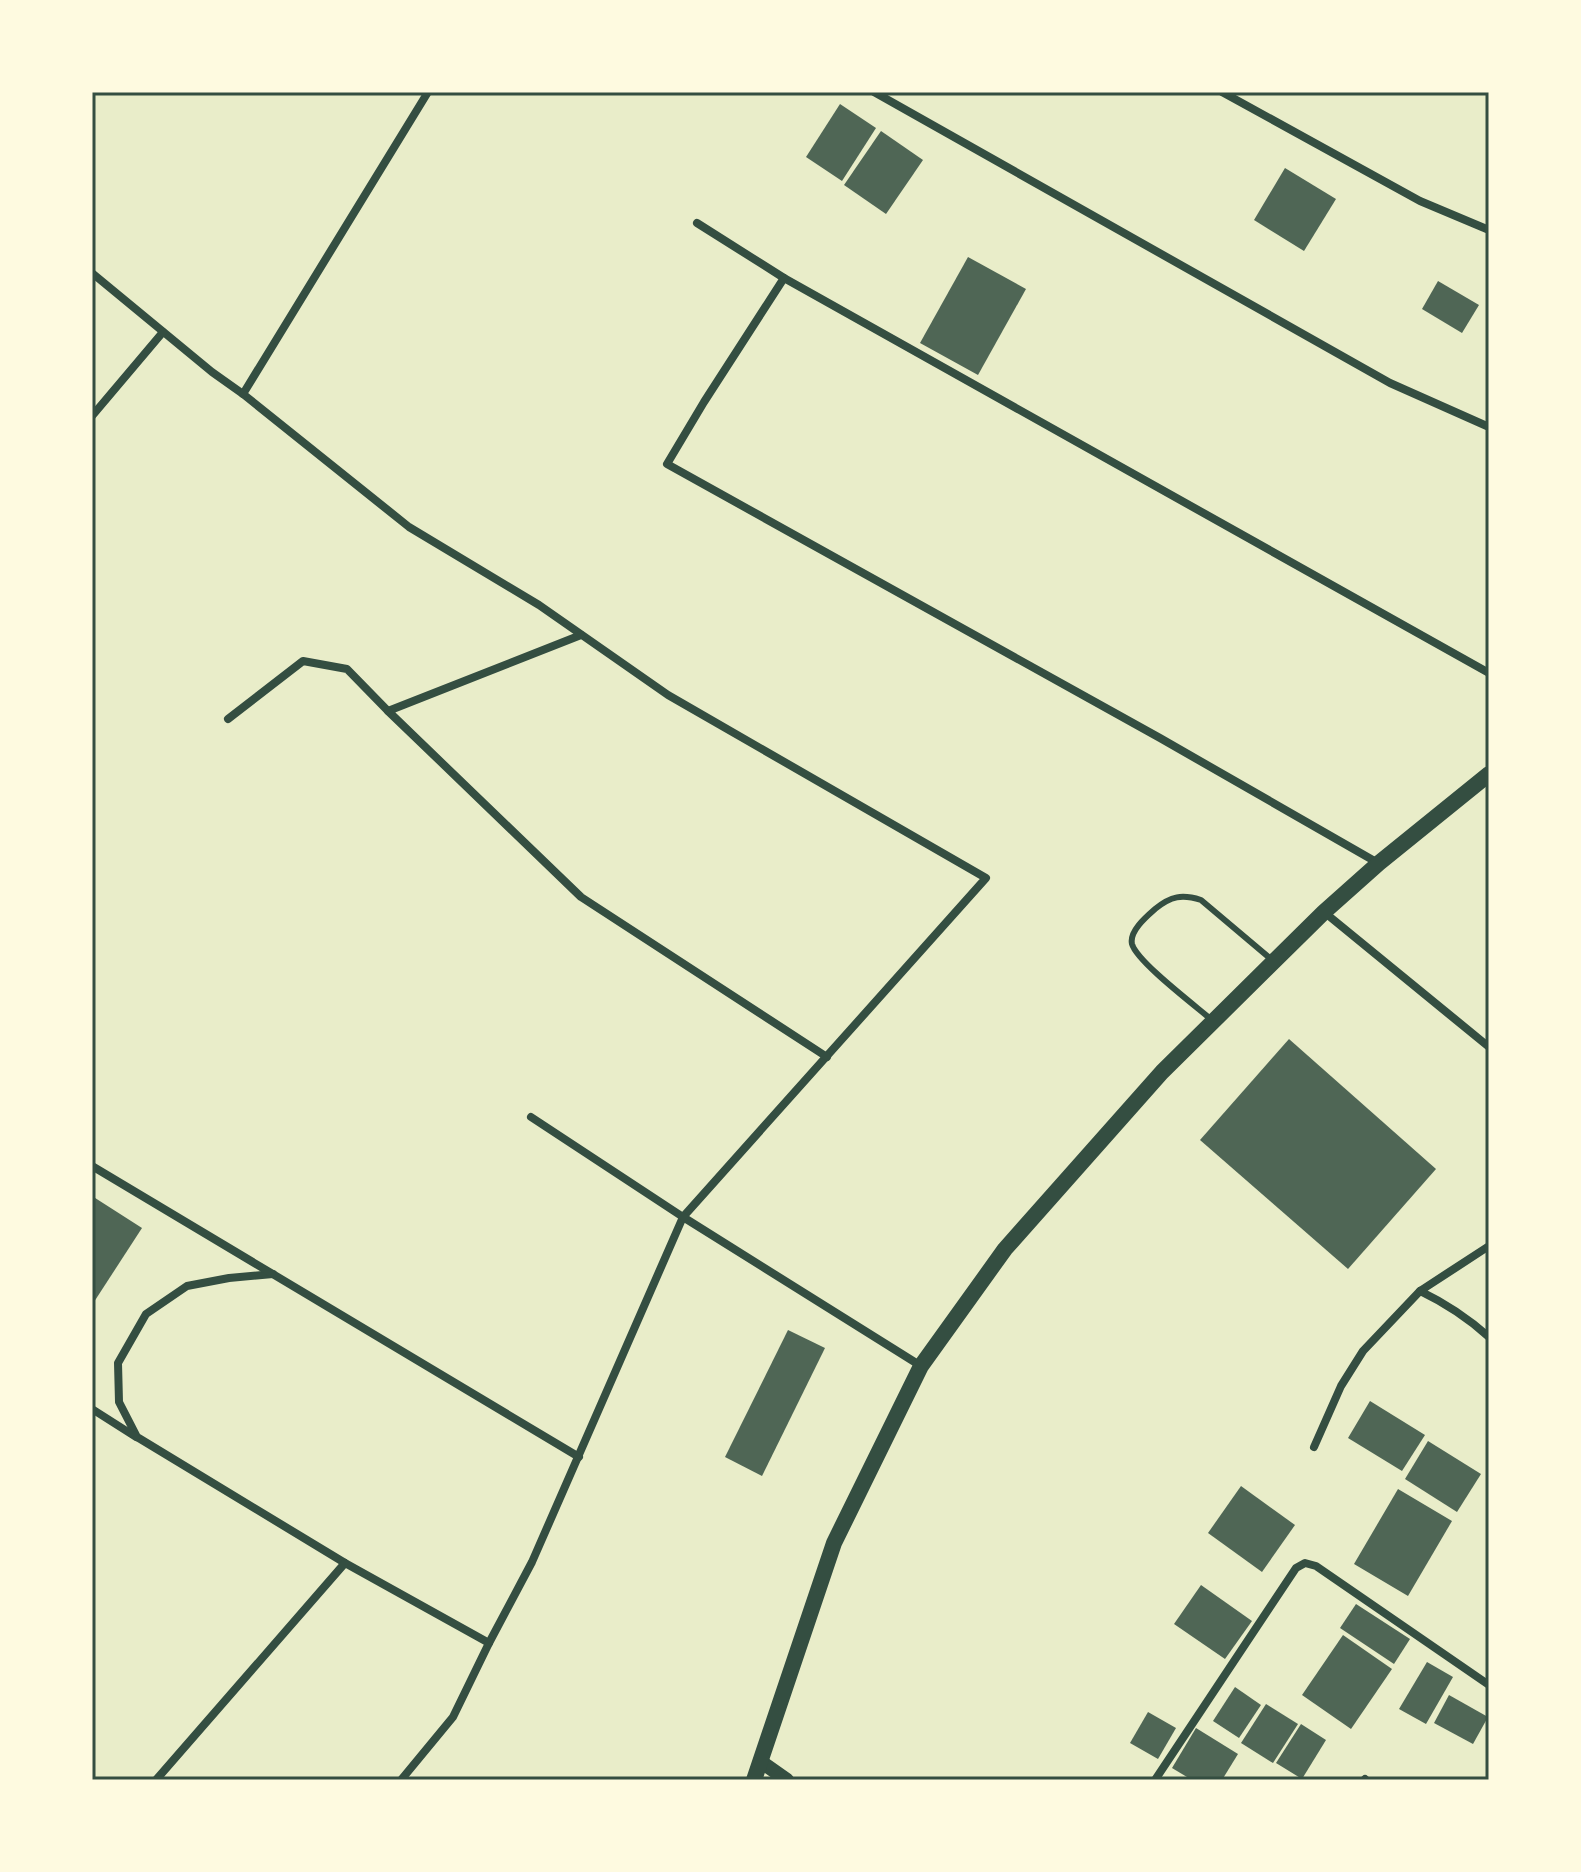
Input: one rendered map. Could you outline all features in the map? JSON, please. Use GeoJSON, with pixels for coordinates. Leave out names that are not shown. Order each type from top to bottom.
{"type":"FeatureCollection","features":[{"type":"Feature","properties":{"kind":"main road"},"geometry":{"type":"LineString","coordinates":[[754,1780],[834,1543],[921,1366],[1005,1249],[1162,1072],[1324,912],[1489,774]]}},
{"type":"Feature","properties":{"kind":"street"},"geometry":{"type":"LineString","coordinates":[[243,394],[428,92]]}},
{"type":"Feature","properties":{"kind":"street"},"geometry":{"type":"LineString","coordinates":[[874,92],[1390,383],[1489,427]]}},
{"type":"Feature","properties":{"kind":"street"},"geometry":{"type":"LineString","coordinates":[[1222,92],[1420,201],[1489,230]]}},
{"type":"Feature","properties":{"kind":"street"},"geometry":{"type":"LineString","coordinates":[[697,223],[784,278],[1489,673]]}},
{"type":"Feature","properties":{"kind":"street"},"geometry":{"type":"LineString","coordinates":[[92,273],[409,527],[539,605],[668,695],[986,878],[683,1217],[532,1562],[453,1717],[401,1780]]}},
{"type":"Feature","properties":{"kind":"street"},"geometry":{"type":"LineString","coordinates":[[784,278],[667,464],[1379,863]]}},
{"type":"Feature","properties":{"kind":"street"},"geometry":{"type":"LineString","coordinates":[[92,416],[163,332]]}},
{"type":"Feature","properties":{"kind":"street"},"geometry":{"type":"LineString","coordinates":[[388,711],[581,635]]}},
{"type":"Feature","properties":{"kind":"street"},"geometry":{"type":"LineString","coordinates":[[228,719],[303,661],[347,669],[581,897],[827,1057]]}},
{"type":"Feature","properties":{"kind":"street"},"geometry":{"type":"LineString","coordinates":[[1324,912],[1489,1047]]}},
{"type":"Feature","properties":{"kind":"street"},"geometry":{"type":"LineString","coordinates":[[531,1117],[683,1217],[921,1366]]}},
{"type":"Feature","properties":{"kind":"street"},"geometry":{"type":"LineString","coordinates":[[92,1166],[579,1457]]}},
{"type":"Feature","properties":{"kind":"street"},"geometry":{"type":"LineString","coordinates":[[1314,1447],[1341,1386],[1363,1351],[1420,1291],[1489,1246]]}},
{"type":"Feature","properties":{"kind":"street"},"geometry":{"type":"LineString","coordinates":[[137,1437],[119,1402],[118,1363],[146,1314],[187,1286],[273,1274]]}},
{"type":"Feature","properties":{"kind":"street"},"geometry":{"type":"LineString","coordinates":[[1420,1291],[1477,1326],[1489,1337]]}},
{"type":"Feature","properties":{"kind":"street"},"geometry":{"type":"LineString","coordinates":[[92,1409],[345,1563],[489,1643]]}},
{"type":"Feature","properties":{"kind":"street"},"geometry":{"type":"LineString","coordinates":[[156,1780],[345,1563]]}},
{"type":"Feature","properties":{"kind":"street"},"geometry":{"type":"LineString","coordinates":[[1155,1780],[1296,1568],[1305,1563],[1316,1566],[1489,1685]]}},
{"type":"Feature","properties":{"kind":"street"},"geometry":{"type":"LineString","coordinates":[[760,1761],[787,1780]]}},
{"type":"Feature","properties":{"kind":"lane"},"geometry":{"type":"LineString","coordinates":[[1213,1021],[1141,959],[1132,945],[1132,936],[1144,918],[1166,900],[1179,895],[1201,900],[1274,962]]}},
{"type":"Feature","properties":{"kind":"building"},"geometry":{"type":"Polygon","coordinates":[[[840,104],[876,128],[842,181],[806,157],[840,104]]]}},
{"type":"Feature","properties":{"kind":"building"},"geometry":{"type":"Polygon","coordinates":[[[881,131],[923,160],[886,214],[844,185],[881,131]]]}},
{"type":"Feature","properties":{"kind":"building"},"geometry":{"type":"Polygon","coordinates":[[[1285,168],[1336,199],[1304,251],[1254,220],[1285,168]]]}},
{"type":"Feature","properties":{"kind":"building"},"geometry":{"type":"Polygon","coordinates":[[[968,257],[1026,289],[978,375],[920,343],[968,257]]]}},
{"type":"Feature","properties":{"kind":"building"},"geometry":{"type":"Polygon","coordinates":[[[1438,281],[1479,305],[1462,333],[1422,309],[1438,281]]]}},
{"type":"Feature","properties":{"kind":"building"},"geometry":{"type":"Polygon","coordinates":[[[1289,1039],[1436,1169],[1348,1269],[1200,1140],[1289,1039]]]}},
{"type":"Feature","properties":{"kind":"building"},"geometry":{"type":"Polygon","coordinates":[[[92,1196],[142,1228],[92,1305],[92,1196]]]}},
{"type":"Feature","properties":{"kind":"building"},"geometry":{"type":"Polygon","coordinates":[[[788,1330],[825,1348],[762,1476],[725,1457],[788,1330]]]}},
{"type":"Feature","properties":{"kind":"building"},"geometry":{"type":"Polygon","coordinates":[[[1370,1401],[1425,1435],[1402,1471],[1348,1438],[1370,1401]]]}},
{"type":"Feature","properties":{"kind":"building"},"geometry":{"type":"Polygon","coordinates":[[[1428,1441],[1481,1474],[1457,1512],[1405,1479],[1428,1441]]]}},
{"type":"Feature","properties":{"kind":"building"},"geometry":{"type":"Polygon","coordinates":[[[1241,1486],[1295,1525],[1262,1572],[1208,1533],[1241,1486]]]}},
{"type":"Feature","properties":{"kind":"building"},"geometry":{"type":"Polygon","coordinates":[[[1398,1489],[1452,1521],[1408,1596],[1354,1564],[1398,1489]]]}},
{"type":"Feature","properties":{"kind":"building"},"geometry":{"type":"Polygon","coordinates":[[[1201,1585],[1252,1621],[1225,1659],[1174,1624],[1201,1585]]]}},
{"type":"Feature","properties":{"kind":"building"},"geometry":{"type":"Polygon","coordinates":[[[1356,1604],[1410,1639],[1394,1664],[1340,1628],[1356,1604]]]}},
{"type":"Feature","properties":{"kind":"building"},"geometry":{"type":"Polygon","coordinates":[[[1343,1635],[1392,1669],[1351,1729],[1302,1695],[1343,1635]]]}},
{"type":"Feature","properties":{"kind":"building"},"geometry":{"type":"Polygon","coordinates":[[[1427,1662],[1453,1677],[1426,1724],[1399,1709],[1427,1662]]]}},
{"type":"Feature","properties":{"kind":"building"},"geometry":{"type":"Polygon","coordinates":[[[1235,1687],[1261,1705],[1239,1738],[1213,1721],[1235,1687]]]}},
{"type":"Feature","properties":{"kind":"building"},"geometry":{"type":"Polygon","coordinates":[[[1449,1695],[1488,1717],[1473,1744],[1434,1723],[1449,1695]]]}},
{"type":"Feature","properties":{"kind":"building"},"geometry":{"type":"Polygon","coordinates":[[[1266,1704],[1298,1724],[1273,1763],[1241,1743],[1266,1704]]]}},
{"type":"Feature","properties":{"kind":"building"},"geometry":{"type":"Polygon","coordinates":[[[1148,1712],[1176,1728],[1158,1759],[1130,1743],[1148,1712]]]}},
{"type":"Feature","properties":{"kind":"building"},"geometry":{"type":"Polygon","coordinates":[[[1301,1724],[1326,1740],[1302,1779],[1276,1763],[1301,1724]]]}},
{"type":"Feature","properties":{"kind":"building"},"geometry":{"type":"Polygon","coordinates":[[[1196,1728],[1238,1754],[1222,1780],[1192,1780],[1172,1768],[1196,1728]]]}}]}
